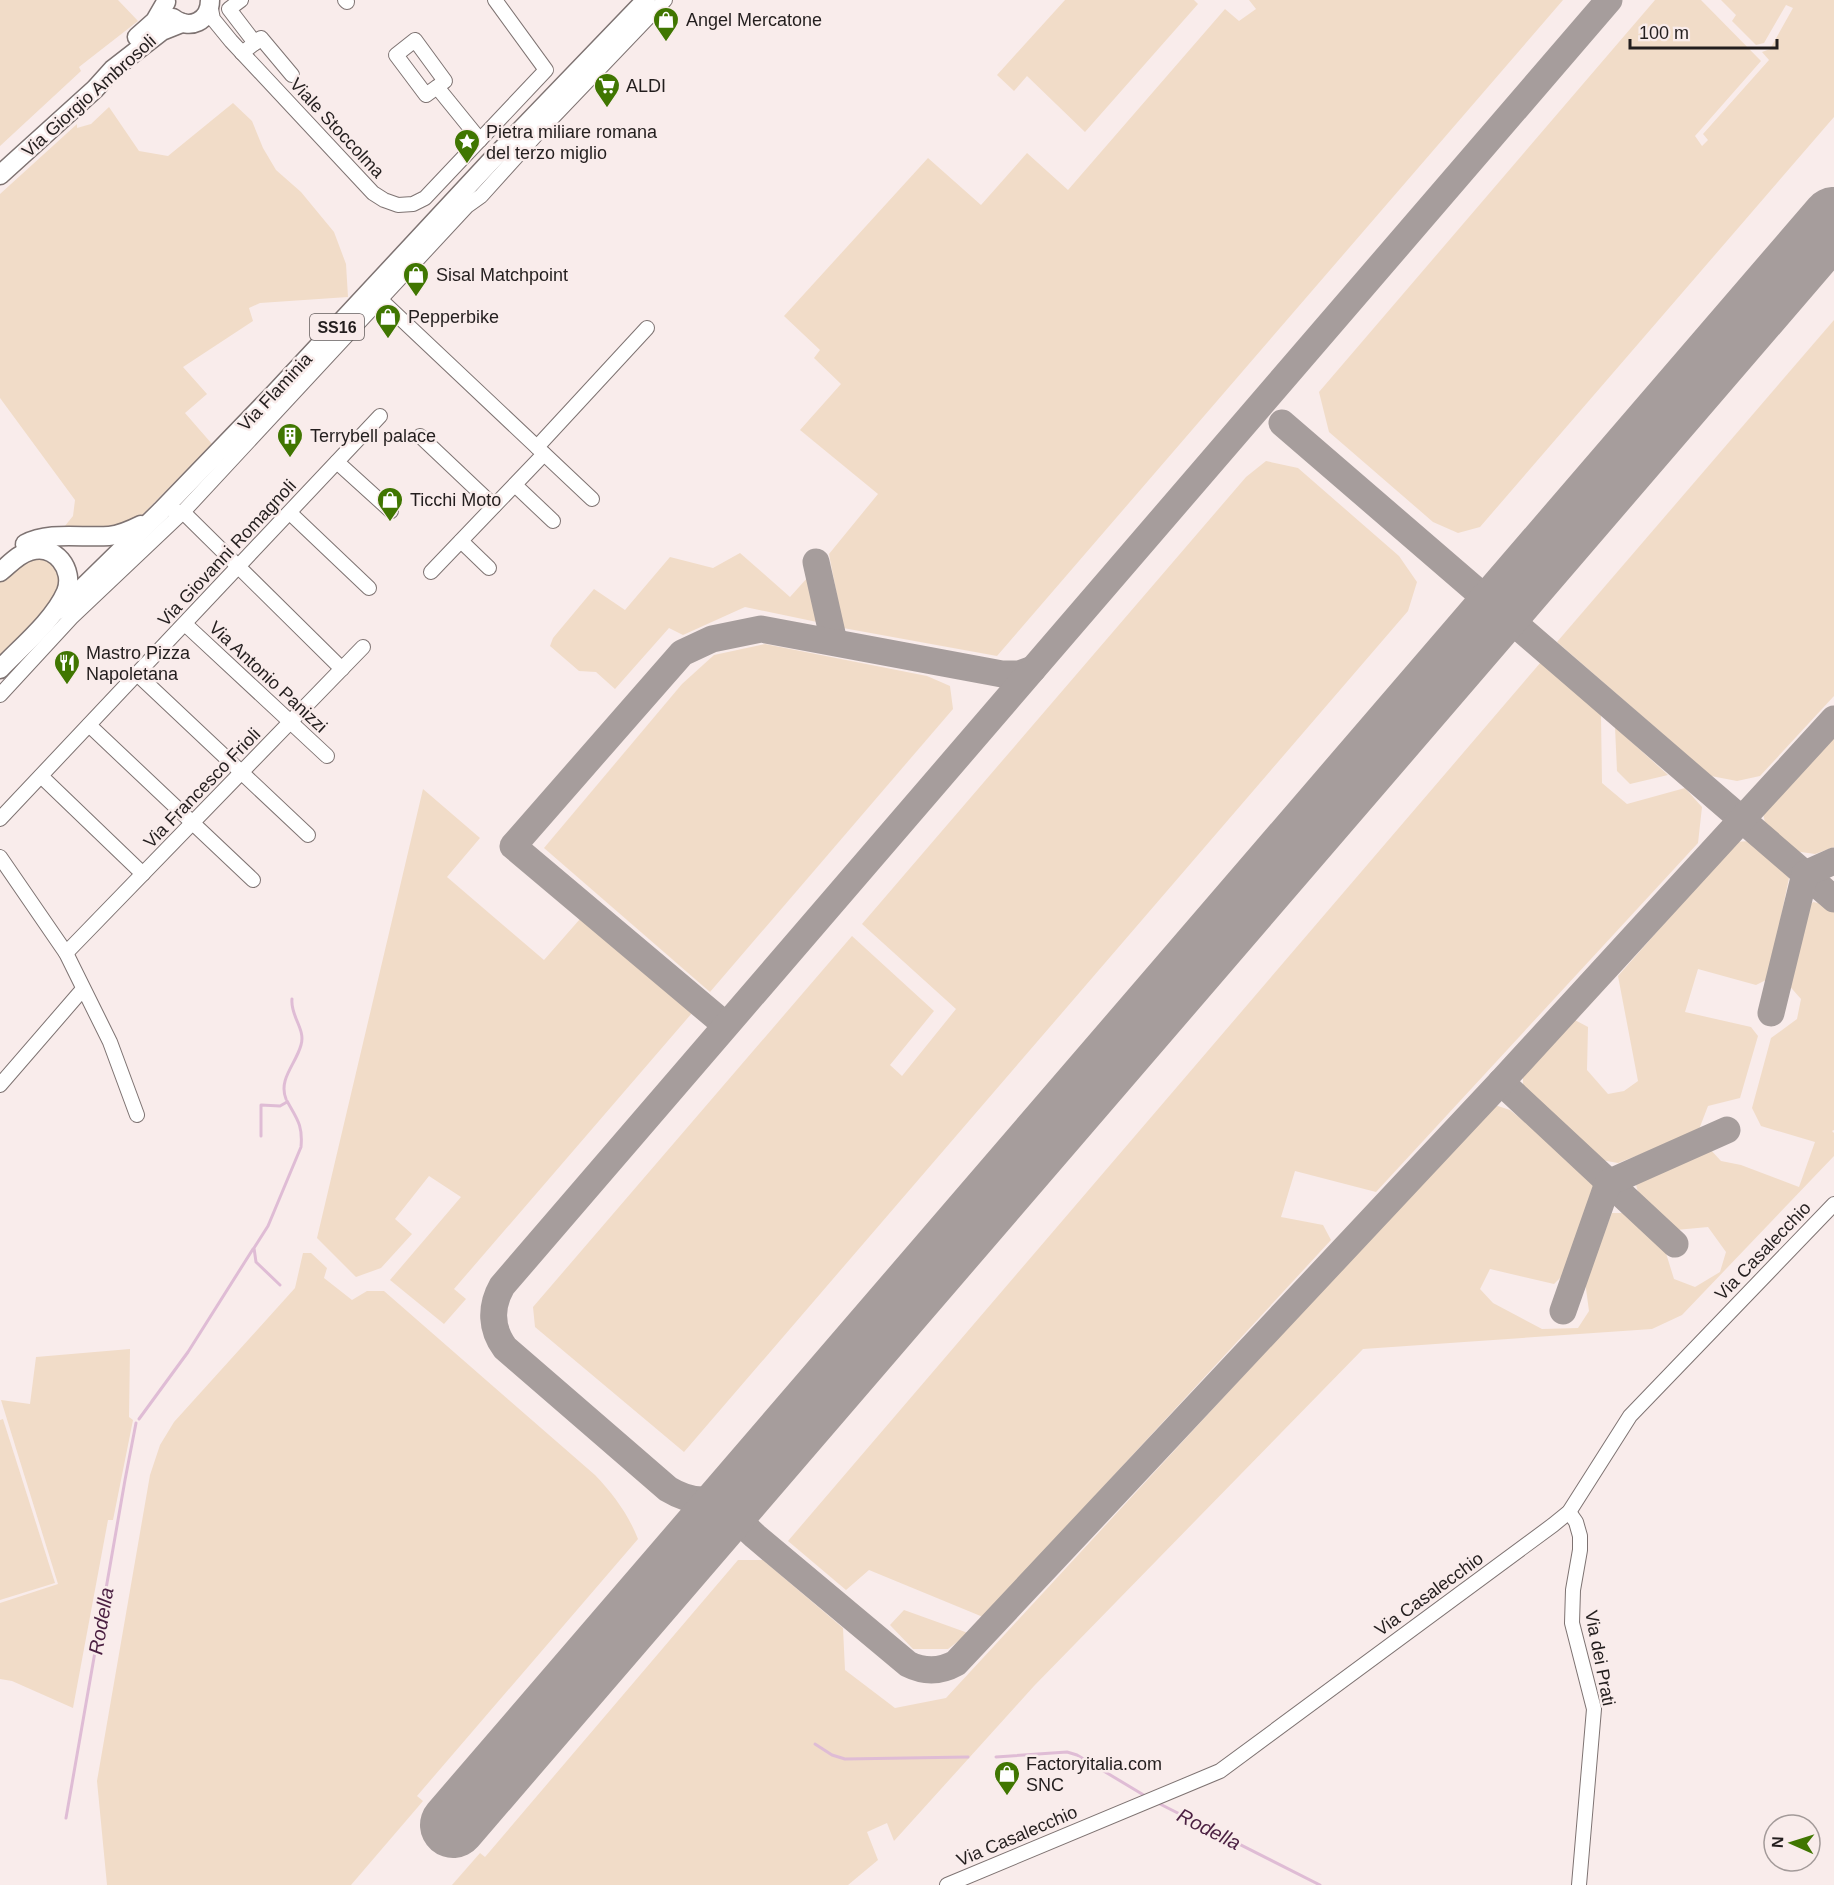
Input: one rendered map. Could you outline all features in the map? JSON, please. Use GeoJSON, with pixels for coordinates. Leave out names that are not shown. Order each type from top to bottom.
{"type":"FeatureCollection","features":[{"type":"Feature","properties":{"kind":"main road","name":"Via Flaminia"},"geometry":{"type":"LineString","coordinates":[[56,610],[63,607],[156,516],[495,167],[646,0]]}},
{"type":"Feature","properties":{"kind":"main road"},"geometry":{"type":"LineString","coordinates":[[166,1],[170,15],[186,24]]}},
{"type":"Feature","properties":{"kind":"main road","name":"Via Giorgio Ambrosoli"},"geometry":{"type":"LineString","coordinates":[[0,161],[155,21],[166,1]]}},
{"type":"Feature","properties":{"kind":"main road","name":"Via Giorgio Ambrosoli"},"geometry":{"type":"LineString","coordinates":[[0,175],[113,69],[162,31],[201,21],[206,16],[210,2]]}},
{"type":"Feature","properties":{"kind":"main road","name":"Via Flaminia"},"geometry":{"type":"LineString","coordinates":[[0,572],[14,552],[34,539],[111,536],[156,516]]}},
{"type":"Feature","properties":{"kind":"main road","name":"Via Flaminia"},"geometry":{"type":"LineString","coordinates":[[0,572],[28,551],[41,550],[54,554],[64,564],[69,577],[67,590],[56,610],[7,675]]}},
{"type":"Feature","properties":{"kind":"street"},"geometry":{"type":"LineString","coordinates":[[241,0],[229,9],[255,43]]}},
{"type":"Feature","properties":{"kind":"street","name":"Viale Stoccolma"},"geometry":{"type":"LineString","coordinates":[[210,2],[213,19],[242,53],[356,176],[384,200],[398,205],[413,204],[425,198],[546,70],[495,0]]}},
{"type":"Feature","properties":{"kind":"street","name":"Via Flaminia"},"geometry":{"type":"LineString","coordinates":[[0,695],[7,675],[183,512],[467,206],[481,196],[495,167],[665,0]]}},
{"type":"Feature","properties":{"kind":"street","name":"Viale Stoccolma"},"geometry":{"type":"LineString","coordinates":[[186,24],[204,27],[231,41]]}},
{"type":"Feature","properties":{"kind":"street"},"geometry":{"type":"LineString","coordinates":[[242,53],[261,38],[292,75]]}},
{"type":"Feature","properties":{"kind":"street"},"geometry":{"type":"LineString","coordinates":[[437,87],[480,140]]}},
{"type":"Feature","properties":{"kind":"street"},"geometry":{"type":"LineString","coordinates":[[381,300],[592,499]]}},
{"type":"Feature","properties":{"kind":"street"},"geometry":{"type":"LineString","coordinates":[[431,572],[515,485],[540,451],[647,328]]}},
{"type":"Feature","properties":{"kind":"street","name":"Via Giovanni Romagnoli"},"geometry":{"type":"LineString","coordinates":[[0,819],[380,416]]}},
{"type":"Feature","properties":{"kind":"street"},"geometry":{"type":"LineString","coordinates":[[420,436],[495,506]]}},
{"type":"Feature","properties":{"kind":"street"},"geometry":{"type":"LineString","coordinates":[[337,462],[391,511]]}},
{"type":"Feature","properties":{"kind":"street"},"geometry":{"type":"LineString","coordinates":[[515,485],[553,521]]}},
{"type":"Feature","properties":{"kind":"street"},"geometry":{"type":"LineString","coordinates":[[156,516],[183,512],[342,669]]}},
{"type":"Feature","properties":{"kind":"street"},"geometry":{"type":"LineString","coordinates":[[290,513],[369,588]]}},
{"type":"Feature","properties":{"kind":"street"},"geometry":{"type":"LineString","coordinates":[[461,542],[489,568]]}},
{"type":"Feature","properties":{"kind":"street","name":"Via Antonio Panizzi"},"geometry":{"type":"LineString","coordinates":[[184,624],[327,756]]}},
{"type":"Feature","properties":{"kind":"street","name":"Via Francesco Frioli"},"geometry":{"type":"LineString","coordinates":[[66,953],[363,647]]}},
{"type":"Feature","properties":{"kind":"street"},"geometry":{"type":"LineString","coordinates":[[137,674],[308,835]]}},
{"type":"Feature","properties":{"kind":"street"},"geometry":{"type":"LineString","coordinates":[[89,725],[253,880]]}},
{"type":"Feature","properties":{"kind":"street"},"geometry":{"type":"LineString","coordinates":[[41,776],[143,874]]}},
{"type":"Feature","properties":{"kind":"street"},"geometry":{"type":"LineString","coordinates":[[0,857],[66,953],[110,1042],[137,1115]]}},
{"type":"Feature","properties":{"kind":"street"},"geometry":{"type":"LineString","coordinates":[[0,1085],[83,989]]}},
{"type":"Feature","properties":{"kind":"street","name":"Via Casalecchio"},"geometry":{"type":"LineString","coordinates":[[947,1885],[1220,1771],[1569,1512],[1630,1416],[1834,1204]]}},
{"type":"Feature","properties":{"kind":"street","name":"Via dei Prati"},"geometry":{"type":"LineString","coordinates":[[1569,1512],[1576,1522],[1580,1536],[1580,1551],[1573,1590],[1572,1623],[1594,1709],[1579,1885]]}},
{"type":"Feature","properties":{"kind":"shaded area"},"geometry":{"type":"Polygon","coordinates":[[[0,0],[118,0],[138,21],[79,67],[81,71],[0,146],[0,0]]]}},
{"type":"Feature","properties":{"kind":"shaded area"},"geometry":{"type":"Polygon","coordinates":[[[1065,0],[1194,0],[1198,4],[1085,132],[1027,76],[1014,91],[997,75],[1065,0]]]}},
{"type":"Feature","properties":{"kind":"shaded area"},"geometry":{"type":"Polygon","coordinates":[[[1249,0],[1563,0],[997,656],[843,628],[829,554],[878,494],[800,430],[841,384],[814,358],[820,350],[784,316],[928,158],[981,205],[1027,153],[1068,190],[1225,9],[1239,21],[1256,9],[1249,0]]]}},
{"type":"Feature","properties":{"kind":"shaded area"},"geometry":{"type":"Polygon","coordinates":[[[1655,0],[1701,0],[1761,61],[1695,136],[1702,146],[1708,140],[1703,134],[1769,60],[1762,52],[1770,49],[1793,8],[1786,5],[1764,43],[1756,45],[1732,21],[1736,15],[1721,0],[1834,0],[1834,117],[1480,527],[1458,533],[1433,522],[1329,432],[1319,392],[1655,0]]]}},
{"type":"Feature","properties":{"kind":"shaded area"},"geometry":{"type":"Polygon","coordinates":[[[233,103],[252,121],[263,148],[276,170],[301,192],[334,232],[346,264],[348,297],[260,303],[249,308],[253,321],[183,367],[207,394],[185,413],[212,444],[143,514],[133,520],[114,528],[60,532],[73,516],[75,500],[0,398],[0,194],[77,124],[77,128],[91,124],[109,107],[139,151],[168,156],[233,103]]]}},
{"type":"Feature","properties":{"kind":"shaded area"},"geometry":{"type":"Polygon","coordinates":[[[1834,320],[1834,696],[1760,776],[1737,781],[1711,776],[1557,642],[1834,320]]]}},
{"type":"Feature","properties":{"kind":"shaded area"},"geometry":{"type":"Polygon","coordinates":[[[1266,461],[1298,468],[1399,556],[1417,582],[1408,611],[684,1452],[535,1327],[533,1307],[852,936],[934,1011],[890,1065],[902,1076],[956,1009],[862,924],[1246,477],[1266,461]]]}},
{"type":"Feature","properties":{"kind":"shaded area"},"geometry":{"type":"Polygon","coordinates":[[[740,553],[790,597],[808,577],[817,622],[745,607],[683,635],[669,628],[615,689],[596,672],[579,671],[550,646],[553,638],[594,589],[625,610],[670,557],[713,568],[740,553]]]}},
{"type":"Feature","properties":{"kind":"shaded area"},"geometry":{"type":"Polygon","coordinates":[[[42,555],[61,570],[57,599],[0,657],[0,582],[19,563],[42,555]]]}},
{"type":"Feature","properties":{"kind":"shaded area"},"geometry":{"type":"Polygon","coordinates":[[[765,644],[927,676],[950,686],[953,709],[710,992],[544,848],[682,684],[714,655],[765,644]]]}},
{"type":"Feature","properties":{"kind":"shaded area"},"geometry":{"type":"Polygon","coordinates":[[[1541,662],[1601,715],[1602,783],[1627,804],[1685,788],[1702,807],[1698,843],[1376,1192],[1295,1171],[1281,1217],[1323,1225],[1331,1240],[983,1617],[869,1570],[846,1590],[788,1541],[1541,662]]]}},
{"type":"Feature","properties":{"kind":"shaded area"},"geometry":{"type":"Polygon","coordinates":[[[1615,727],[1668,775],[1630,784],[1617,771],[1615,727]]]}},
{"type":"Feature","properties":{"kind":"shaded area"},"geometry":{"type":"Polygon","coordinates":[[[1834,736],[1834,847],[1815,854],[1794,851],[1766,828],[1763,813],[1834,736]]]}},
{"type":"Feature","properties":{"kind":"shaded area"},"geometry":{"type":"Polygon","coordinates":[[[423,789],[480,838],[447,877],[544,960],[580,919],[692,1013],[454,1289],[466,1299],[444,1324],[390,1280],[461,1197],[429,1176],[395,1219],[412,1234],[381,1268],[356,1277],[317,1238],[423,789]]]}},
{"type":"Feature","properties":{"kind":"shaded area"},"geometry":{"type":"Polygon","coordinates":[[[1749,841],[1789,878],[1768,979],[1756,985],[1698,969],[1685,1012],[1751,1027],[1758,1036],[1740,1098],[1708,1106],[1698,1132],[1618,1163],[1601,1160],[1523,1091],[1523,1073],[1573,1019],[1588,1027],[1587,1070],[1608,1094],[1624,1091],[1638,1081],[1618,976],[1736,842],[1749,841]]]}},
{"type":"Feature","properties":{"kind":"shaded area"},"geometry":{"type":"Polygon","coordinates":[[[1813,902],[1828,905],[1834,911],[1834,1130],[1832,1131],[1834,1133],[1834,1156],[1682,1315],[1652,1329],[1363,1349],[1034,1686],[894,1841],[887,1823],[867,1832],[878,1860],[848,1885],[452,1885],[480,1853],[485,1857],[738,1560],[763,1560],[843,1628],[845,1670],[895,1708],[946,1698],[1495,1105],[1510,1110],[1591,1176],[1596,1192],[1566,1272],[1554,1284],[1490,1269],[1480,1289],[1493,1303],[1542,1329],[1578,1328],[1589,1311],[1585,1281],[1612,1213],[1629,1213],[1665,1250],[1674,1279],[1695,1287],[1720,1272],[1726,1252],[1708,1227],[1676,1230],[1640,1199],[1636,1185],[1643,1172],[1709,1148],[1721,1161],[1741,1165],[1799,1187],[1815,1142],[1761,1126],[1752,1108],[1771,1038],[1797,1019],[1801,999],[1786,982],[1805,912],[1813,902]]]}},
{"type":"Feature","properties":{"kind":"shaded area"},"geometry":{"type":"Polygon","coordinates":[[[303,1253],[311,1253],[327,1268],[324,1278],[352,1300],[367,1291],[384,1291],[595,1475],[620,1505],[638,1539],[417,1796],[423,1801],[351,1885],[107,1885],[97,1781],[150,1475],[160,1445],[174,1422],[295,1288],[303,1253]]]}},
{"type":"Feature","properties":{"kind":"shaded area"},"geometry":{"type":"Polygon","coordinates":[[[130,1349],[129,1417],[133,1420],[113,1520],[108,1520],[73,1708],[12,1681],[0,1679],[0,1603],[58,1584],[1,1400],[30,1404],[36,1357],[130,1349]]]}},
{"type":"Feature","properties":{"kind":"shaded area"},"geometry":{"type":"Polygon","coordinates":[[[3,1419],[55,1583],[0,1600],[0,1420],[3,1419]]]}},
{"type":"Feature","properties":{"kind":"shaded area"},"geometry":{"type":"Polygon","coordinates":[[[904,1610],[969,1633],[948,1649],[913,1649],[890,1625],[904,1610]]]}},
{"type":"Feature","properties":{"kind":"waterway","name":"Rodella"},"geometry":{"type":"LineString","coordinates":[[286,1099],[284,1085],[299,1052],[302,1039],[293,1011],[292,999]]}},
{"type":"Feature","properties":{"kind":"waterway","name":"Rodella"},"geometry":{"type":"LineString","coordinates":[[280,1285],[256,1262],[254,1248],[268,1226],[301,1147],[300,1128],[287,1101]]}},
{"type":"Feature","properties":{"kind":"waterway","name":"Rodella"},"geometry":{"type":"LineString","coordinates":[[261,1136],[261,1105],[280,1106],[287,1102]]}},
{"type":"Feature","properties":{"kind":"waterway","name":"Rodella"},"geometry":{"type":"LineString","coordinates":[[139,1419],[188,1352],[253,1249]]}},
{"type":"Feature","properties":{"kind":"waterway","name":"Rodella"},"geometry":{"type":"LineString","coordinates":[[66,1818],[136,1423]]}},
{"type":"Feature","properties":{"kind":"waterway","name":"Rodella"},"geometry":{"type":"LineString","coordinates":[[815,1744],[832,1755],[845,1759],[968,1757]]}},
{"type":"Feature","properties":{"kind":"waterway","name":"Rodella"},"geometry":{"type":"LineString","coordinates":[[996,1757],[1067,1752],[1077,1755],[1147,1797]]}},
{"type":"Feature","properties":{"kind":"waterway","name":"Rodella"},"geometry":{"type":"LineString","coordinates":[[1156,1802],[1320,1885]]}},
{"type":"Feature","properties":{"kind":"taxiway"},"geometry":{"type":"LineString","coordinates":[[752,1478],[731,1492],[711,1499],[691,1499],[668,1489],[505,1348],[497,1333],[494,1318],[495,1302],[502,1286],[1609,0]]}},
{"type":"Feature","properties":{"kind":"taxiway"},"geometry":{"type":"LineString","coordinates":[[1282,423],[1834,899]]}},
{"type":"Feature","properties":{"kind":"taxiway"},"geometry":{"type":"LineString","coordinates":[[816,562],[834,642]]}},
{"type":"Feature","properties":{"kind":"taxiway"},"geometry":{"type":"LineString","coordinates":[[716,1017],[513,846],[682,653],[712,639],[761,629],[1002,674],[1019,674],[1033,669]]}},
{"type":"Feature","properties":{"kind":"taxiway"},"geometry":{"type":"LineString","coordinates":[[746,1485],[738,1501],[737,1513],[743,1524],[755,1536],[908,1664],[932,1670],[956,1663],[1501,1082],[1834,719]]}},
{"type":"Feature","properties":{"kind":"taxiway"},"geometry":{"type":"LineString","coordinates":[[1771,1013],[1805,874],[1834,861]]}},
{"type":"Feature","properties":{"kind":"taxiway"},"geometry":{"type":"LineString","coordinates":[[1501,1082],[1675,1244]]}},
{"type":"Feature","properties":{"kind":"taxiway"},"geometry":{"type":"LineString","coordinates":[[1563,1311],[1608,1183],[1727,1130]]}},
{"type":"Feature","properties":{"kind":"runway"},"geometry":{"type":"LineString","coordinates":[[453,1825],[1834,220]]}},
{"type":"Feature","properties":{"kind":"place","name":"Angel Mercatone"},"geometry":{"type":"Point","coordinates":[666,43]}},
{"type":"Feature","properties":{"kind":"place","name":"ALDI"},"geometry":{"type":"Point","coordinates":[607,109]}},
{"type":"Feature","properties":{"kind":"place","name":"Pietra miliare romana del terzo miglio"},"geometry":{"type":"Point","coordinates":[467,165]}},
{"type":"Feature","properties":{"kind":"place","name":"Sisal Matchpoint"},"geometry":{"type":"Point","coordinates":[416,298]}},
{"type":"Feature","properties":{"kind":"place","name":"Pepperbike"},"geometry":{"type":"Point","coordinates":[388,340]}},
{"type":"Feature","properties":{"kind":"place","name":"Terrybell palace"},"geometry":{"type":"Point","coordinates":[290,459]}},
{"type":"Feature","properties":{"kind":"place","name":"Ticchi Moto"},"geometry":{"type":"Point","coordinates":[390,523]}},
{"type":"Feature","properties":{"kind":"place","name":"Mastro Pizza Napoletana"},"geometry":{"type":"Point","coordinates":[67,686]}},
{"type":"Feature","properties":{"kind":"place","name":"Factoryitalia.com SNC"},"geometry":{"type":"Point","coordinates":[1007,1797]}}]}
